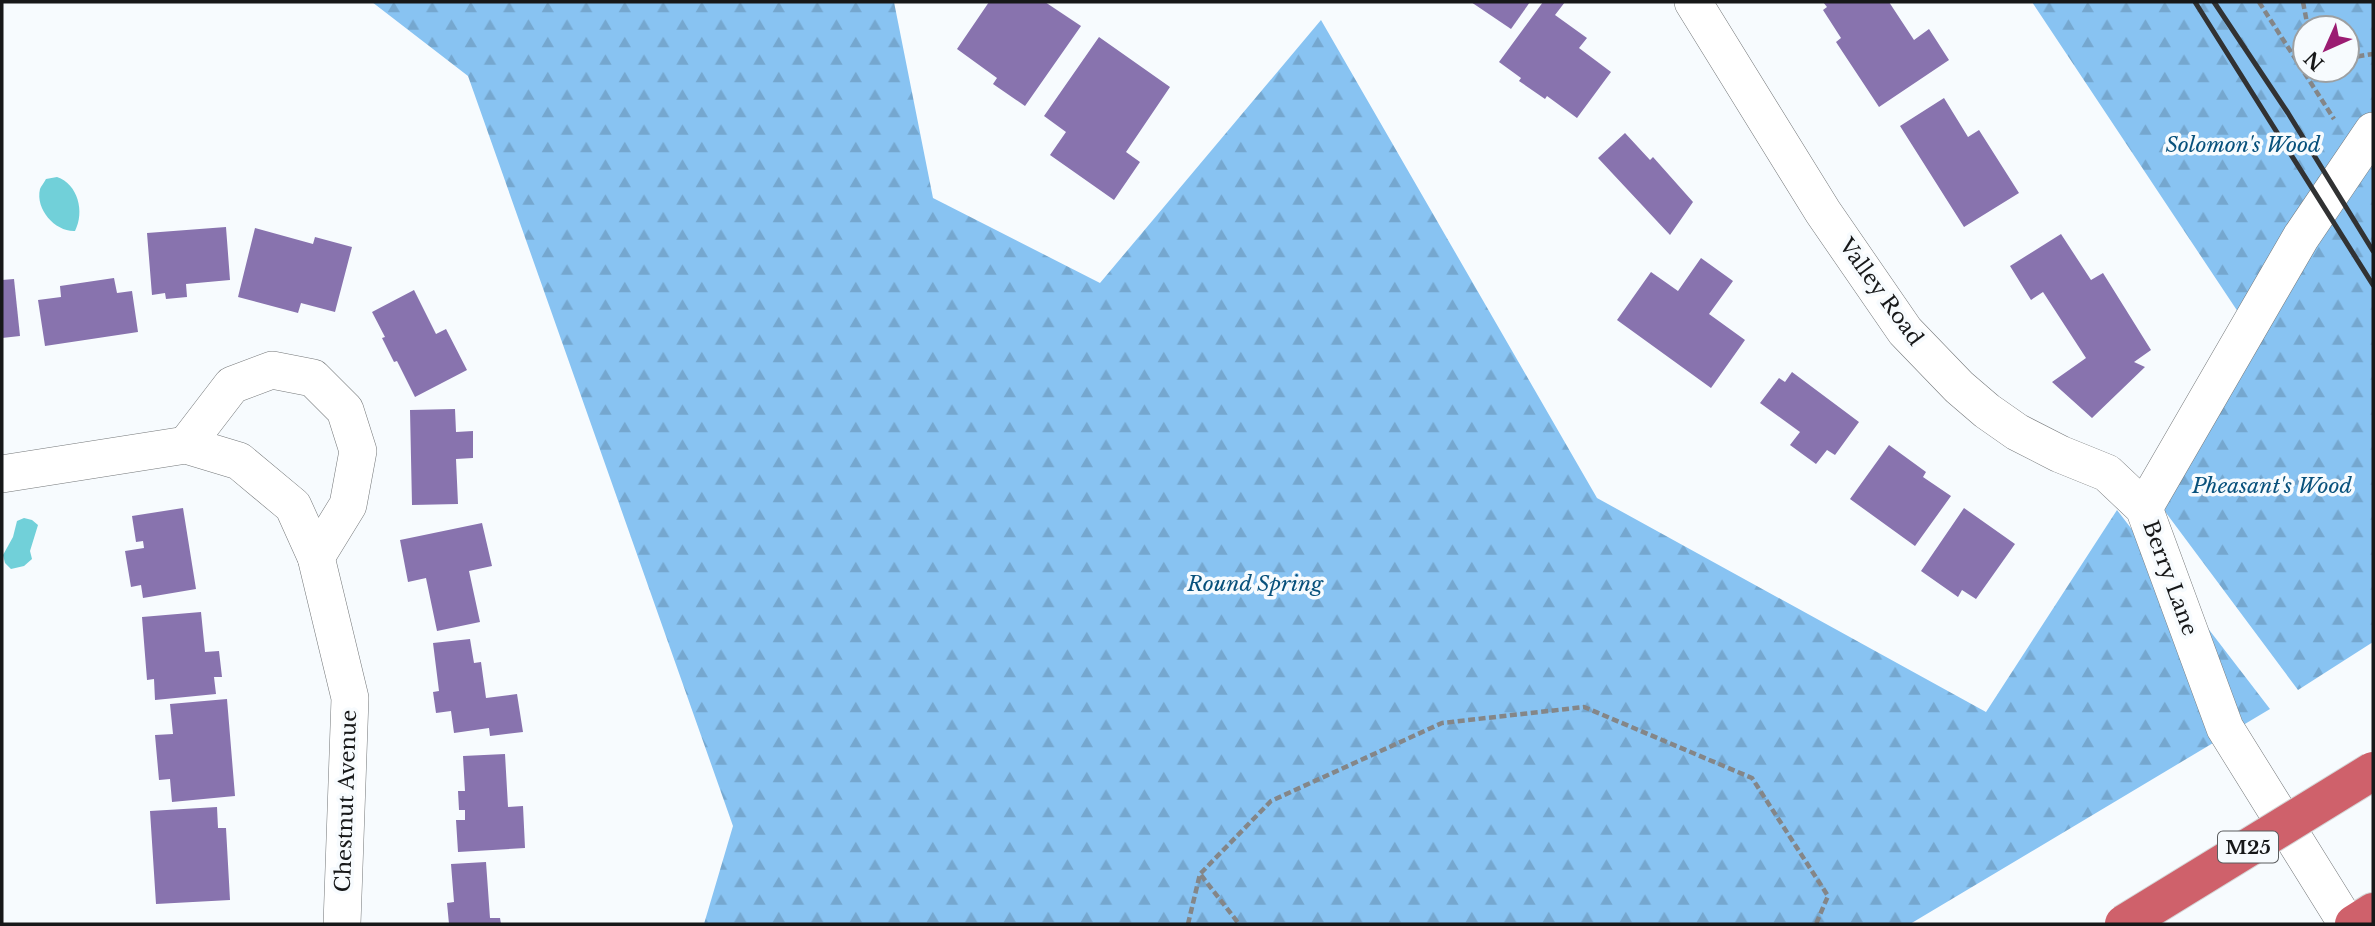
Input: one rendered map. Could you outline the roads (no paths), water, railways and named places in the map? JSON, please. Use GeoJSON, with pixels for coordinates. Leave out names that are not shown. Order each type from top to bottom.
{"type":"FeatureCollection","features":[{"type":"Feature","properties":{"kind":"highway","name":"M25"},"geometry":{"type":"LineString","coordinates":[[2124,924],[2373,771]]}},
{"type":"Feature","properties":{"kind":"highway"},"geometry":{"type":"LineString","coordinates":[[2354,924],[2373,912]]}},
{"type":"Feature","properties":{"kind":"street","name":"Valley Road"},"geometry":{"type":"LineString","coordinates":[[1693,2],[1823,212],[1905,331],[1959,387],[1987,411],[2017,432],[2107,473],[2144,508]]}},
{"type":"Feature","properties":{"kind":"street","name":"Berry Lane"},"geometry":{"type":"LineString","coordinates":[[2347,924],[2225,727],[2144,508],[2301,237],[2365,143]]}},
{"type":"Feature","properties":{"kind":"street"},"geometry":{"type":"LineString","coordinates":[[186,445],[232,385],[272,370],[313,377],[345,410],[358,451],[348,505],[316,557]]}},
{"type":"Feature","properties":{"kind":"street","name":"Chestnut Avenue"},"geometry":{"type":"LineString","coordinates":[[2,474],[186,445],[239,461],[293,506],[316,557],[350,698],[342,924]]}},
{"type":"Feature","properties":{"kind":"railway"},"geometry":{"type":"LineString","coordinates":[[2195,2],[2373,285]]}},
{"type":"Feature","properties":{"kind":"railway"},"geometry":{"type":"LineString","coordinates":[[2214,2],[2288,113],[2373,251]]}},
{"type":"Feature","properties":{"kind":"park label","name":"Solomon's Wood"},"geometry":{"type":"Point","coordinates":[2243,145]}},
{"type":"Feature","properties":{"kind":"park label","name":"Pheasant's Wood"},"geometry":{"type":"Point","coordinates":[2272,486]}},
{"type":"Feature","properties":{"kind":"park label","name":"Round Spring"},"geometry":{"type":"Point","coordinates":[1255,584]}}]}
